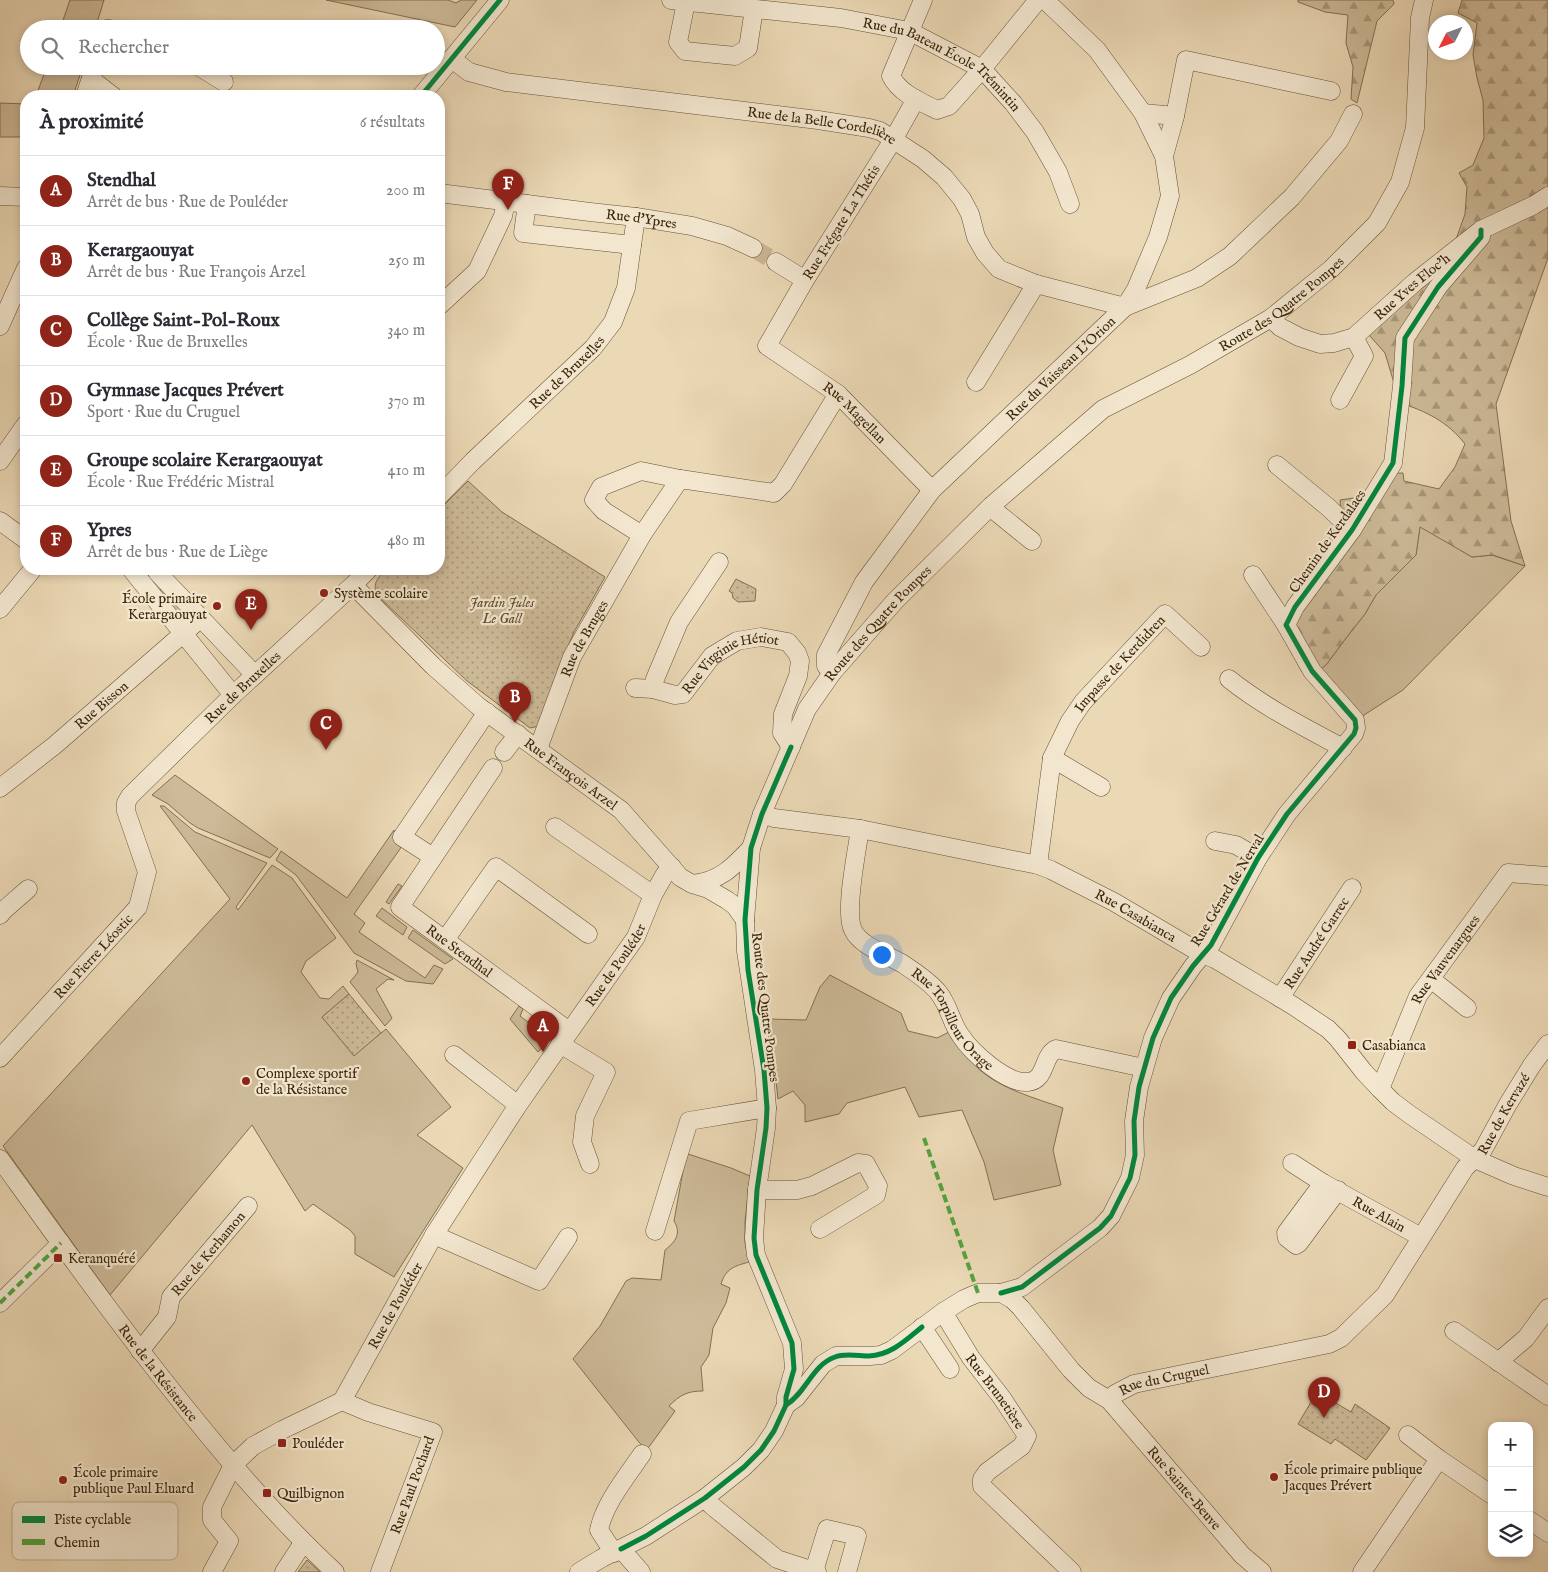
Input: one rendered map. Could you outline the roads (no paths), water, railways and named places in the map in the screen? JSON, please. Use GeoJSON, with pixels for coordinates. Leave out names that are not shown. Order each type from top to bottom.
{"type":"FeatureCollection","features":[{"type":"Feature","properties":{"kind":"street"},"geometry":{"type":"LineString","coordinates":[[445,67],[500,0]]}},
{"type":"Feature","properties":{"kind":"street"},"geometry":{"type":"LineString","coordinates":[[923,0],[891,76],[895,83],[916,99],[937,110],[949,106],[1038,0]]}},
{"type":"Feature","properties":{"kind":"street"},"geometry":{"type":"LineString","coordinates":[[1045,0],[1097,50],[1143,113],[1164,156],[1170,196],[1158,237],[1136,289],[1125,307]]}},
{"type":"Feature","properties":{"kind":"street","name":"Route des Quatre Pompes"},"geometry":{"type":"LineString","coordinates":[[579,1572],[646,1536],[705,1498],[744,1467],[761,1450],[774,1431],[786,1405],[786,1397],[794,1369],[792,1343],[756,1255],[754,1238],[757,1190],[767,1108],[764,1070],[747,960],[745,920],[752,848],[762,814],[808,709],[832,674],[895,601],[990,508],[1103,409],[1190,365],[1271,318],[1331,269],[1377,223],[1400,182],[1414,128],[1420,18],[1424,0]]}},
{"type":"Feature","properties":{"kind":"street","name":"Rue du Bateau École Trémintin"},"geometry":{"type":"LineString","coordinates":[[754,9],[748,48],[735,56],[685,51],[678,42],[679,1],[841,18],[909,31],[982,69],[1013,103],[1035,132],[1058,172],[1070,204]]}},
{"type":"Feature","properties":{"kind":"street","name":"Rue de la Belle Cordelière"},"geometry":{"type":"LineString","coordinates":[[452,59],[469,72],[506,82],[827,121],[880,131],[923,159],[944,177],[962,199],[970,214],[976,237],[985,253],[999,269],[1036,284],[1125,307]]}},
{"type":"Feature","properties":{"kind":"street"},"geometry":{"type":"LineString","coordinates":[[1164,156],[1175,116],[1186,60],[1330,91]]}},
{"type":"Feature","properties":{"kind":"street"},"geometry":{"type":"LineString","coordinates":[[87,90],[92,75]]}},
{"type":"Feature","properties":{"kind":"street"},"geometry":{"type":"LineString","coordinates":[[95,75],[108,90]]}},
{"type":"Feature","properties":{"kind":"street"},"geometry":{"type":"LineString","coordinates":[[213,75],[224,82]]}},
{"type":"Feature","properties":{"kind":"street"},"geometry":{"type":"LineString","coordinates":[[426,90],[439,75]]}},
{"type":"Feature","properties":{"kind":"street","name":"Rue Frégate La Thétis"},"geometry":{"type":"LineString","coordinates":[[767,346],[805,280],[893,140],[916,99]]}},
{"type":"Feature","properties":{"kind":"street"},"geometry":{"type":"LineString","coordinates":[[1143,113],[1175,116]]}},
{"type":"Feature","properties":{"kind":"street","name":"Rue du Vaisseau L'Orion"},"geometry":{"type":"LineString","coordinates":[[832,674],[826,666],[826,654],[864,582],[932,490],[1125,307],[1197,278],[1230,256],[1310,176],[1339,141],[1353,114]]}},
{"type":"Feature","properties":{"kind":"street","name":"Rue d'Ypres"},"geometry":{"type":"LineString","coordinates":[[445,194],[636,217],[692,226],[726,236],[753,248]]}},
{"type":"Feature","properties":{"kind":"street"},"geometry":{"type":"LineString","coordinates":[[0,196],[20,197]]}},
{"type":"Feature","properties":{"kind":"street","name":"Rue Yves Floc'h"},"geometry":{"type":"LineString","coordinates":[[1271,318],[1280,327],[1299,337],[1320,344],[1334,343],[1354,337],[1415,282],[1481,230],[1534,205],[1548,196]]}},
{"type":"Feature","properties":{"kind":"street"},"geometry":{"type":"LineString","coordinates":[[445,300],[477,271],[503,216],[506,202]]}},
{"type":"Feature","properties":{"kind":"street","name":"Rue d'Ypres"},"geometry":{"type":"LineString","coordinates":[[527,204],[523,233],[632,245]]}},
{"type":"Feature","properties":{"kind":"street","name":"Rue de Bruxelles"},"geometry":{"type":"LineString","coordinates":[[445,490],[593,348],[612,322],[626,288],[636,217]]}},
{"type":"Feature","properties":{"kind":"street","name":"Chemin de Kerdalaes"},"geometry":{"type":"LineString","coordinates":[[1286,625],[1295,607],[1352,530],[1392,463],[1402,386],[1405,338],[1438,287],[1481,237],[1481,230]]}},
{"type":"Feature","properties":{"kind":"street"},"geometry":{"type":"LineString","coordinates":[[776,262],[805,280]]}},
{"type":"Feature","properties":{"kind":"street"},"geometry":{"type":"LineString","coordinates":[[0,326],[20,281]]}},
{"type":"Feature","properties":{"kind":"street"},"geometry":{"type":"LineString","coordinates":[[976,382],[1036,284]]}},
{"type":"Feature","properties":{"kind":"street"},"geometry":{"type":"LineString","coordinates":[[1340,400],[1364,356],[1354,337]]}},
{"type":"Feature","properties":{"kind":"street","name":"Rue Magellan"},"geometry":{"type":"LineString","coordinates":[[767,346],[838,394],[932,490]]}},
{"type":"Feature","properties":{"kind":"street"},"geometry":{"type":"LineString","coordinates":[[642,535],[604,512],[594,500],[601,487],[641,471],[774,493],[783,484],[838,394]]}},
{"type":"Feature","properties":{"kind":"street"},"geometry":{"type":"LineString","coordinates":[[0,461],[20,433]]}},
{"type":"Feature","properties":{"kind":"street","name":"Chemin de Kerdalaes"},"geometry":{"type":"LineString","coordinates":[[1277,465],[1329,508],[1352,530]]}},
{"type":"Feature","properties":{"kind":"street","name":"Rue de Bruges"},"geometry":{"type":"LineString","coordinates":[[538,749],[572,657],[642,535],[680,478]]}},
{"type":"Feature","properties":{"kind":"street"},"geometry":{"type":"LineString","coordinates":[[990,508],[1032,542]]}},
{"type":"Feature","properties":{"kind":"street"},"geometry":{"type":"LineString","coordinates":[[0,520],[20,535]]}},
{"type":"Feature","properties":{"kind":"street"},"geometry":{"type":"LineString","coordinates":[[653,689],[655,679],[679,622],[718,562]]}},
{"type":"Feature","properties":{"kind":"street"},"geometry":{"type":"LineString","coordinates":[[0,608],[29,575]]}},
{"type":"Feature","properties":{"kind":"street"},"geometry":{"type":"LineString","coordinates":[[136,575],[234,695]]}},
{"type":"Feature","properties":{"kind":"street"},"geometry":{"type":"LineString","coordinates":[[144,584],[154,575]]}},
{"type":"Feature","properties":{"kind":"street"},"geometry":{"type":"LineString","coordinates":[[163,575],[255,675]]}},
{"type":"Feature","properties":{"kind":"street","name":"Rue de Bruxelles"},"geometry":{"type":"LineString","coordinates":[[126,811],[126,804],[130,796],[255,675],[363,575]]}},
{"type":"Feature","properties":{"kind":"street","name":"Chemin de Kerdalaes"},"geometry":{"type":"LineString","coordinates":[[1253,575],[1286,625],[1312,671],[1355,720],[1356,728],[1354,734],[1287,814]]}},
{"type":"Feature","properties":{"kind":"street","name":"Rue François Arzel"},"geometry":{"type":"LineString","coordinates":[[353,585],[433,666],[487,712],[621,810],[672,867]]}},
{"type":"Feature","properties":{"kind":"street","name":"Impasse de Kerdidren"},"geometry":{"type":"LineString","coordinates":[[1038,866],[1052,758],[1070,721],[1083,702],[1165,614],[1202,647]]}},
{"type":"Feature","properties":{"kind":"street","name":"Rue Bisson"},"geometry":{"type":"LineString","coordinates":[[0,788],[62,738],[201,618]]}},
{"type":"Feature","properties":{"kind":"street","name":"Rue Virginie Hériot"},"geometry":{"type":"LineString","coordinates":[[635,688],[653,689],[676,695],[683,694],[712,656],[737,641],[761,637],[788,642],[797,653],[800,661],[798,676],[784,714],[782,733],[791,747]]}},
{"type":"Feature","properties":{"kind":"street"},"geometry":{"type":"LineString","coordinates":[[1229,679],[1245,692],[1286,718],[1343,748]]}},
{"type":"Feature","properties":{"kind":"street"},"geometry":{"type":"LineString","coordinates":[[433,857],[402,837],[487,712]]}},
{"type":"Feature","properties":{"kind":"street"},"geometry":{"type":"LineString","coordinates":[[504,752],[518,734]]}},
{"type":"Feature","properties":{"kind":"street"},"geometry":{"type":"LineString","coordinates":[[1052,758],[1101,787]]}},
{"type":"Feature","properties":{"kind":"street","name":"Rue Stendhal"},"geometry":{"type":"LineString","coordinates":[[493,768],[400,907],[445,940],[606,1072],[585,1116],[582,1142],[590,1164]]}},
{"type":"Feature","properties":{"kind":"street","name":"Rue Pierre Léostic"},"geometry":{"type":"LineString","coordinates":[[0,1058],[138,907],[147,872],[126,811]]}},
{"type":"Feature","properties":{"kind":"street","name":"Rue Casabianca"},"geometry":{"type":"LineString","coordinates":[[762,814],[774,818],[860,829],[1051,870],[1114,902],[1280,998],[1328,1030],[1338,1039],[1380,1089],[1409,1114],[1475,1159],[1548,1188]]}},
{"type":"Feature","properties":{"kind":"street","name":"Rue Gérard de Nerval"},"geometry":{"type":"LineString","coordinates":[[1001,1293],[1022,1286],[1100,1228],[1112,1216],[1130,1178],[1135,1155],[1134,1121],[1138,1087],[1153,1038],[1171,998],[1192,966],[1211,945],[1258,858],[1287,814]]}},
{"type":"Feature","properties":{"kind":"street"},"geometry":{"type":"LineString","coordinates":[[556,827],[653,895]]}},
{"type":"Feature","properties":{"kind":"street","name":"Rue Torpilleur Orage"},"geometry":{"type":"LineString","coordinates":[[860,829],[849,908],[852,930],[864,943],[903,964],[938,992],[947,1004],[960,1035],[974,1052],[993,1068],[1009,1077],[1026,1082],[1037,1079],[1041,1075],[1051,1053],[1056,1050],[1144,1068]]}},
{"type":"Feature","properties":{"kind":"street","name":"Rue Gérard de Nerval"},"geometry":{"type":"LineString","coordinates":[[1215,841],[1236,845],[1258,858]]}},
{"type":"Feature","properties":{"kind":"street"},"geometry":{"type":"LineString","coordinates":[[692,884],[706,882],[732,868],[752,848]]}},
{"type":"Feature","properties":{"kind":"street"},"geometry":{"type":"LineString","coordinates":[[445,940],[496,867],[588,934]]}},
{"type":"Feature","properties":{"kind":"street"},"geometry":{"type":"LineString","coordinates":[[672,867],[680,877],[692,884],[708,889],[736,906],[745,920]]}},
{"type":"Feature","properties":{"kind":"street","name":"Rue de Pouléder"},"geometry":{"type":"LineString","coordinates":[[342,1402],[434,1235],[518,1105],[636,937],[653,895],[665,874],[672,867]]}},
{"type":"Feature","properties":{"kind":"street","name":"Rue Vauvenargues"},"geometry":{"type":"LineString","coordinates":[[1380,1089],[1418,996],[1508,873],[1548,876]]}},
{"type":"Feature","properties":{"kind":"street","name":"Rue André Garrec"},"geometry":{"type":"LineString","coordinates":[[1280,998],[1352,888]]}},
{"type":"Feature","properties":{"kind":"street"},"geometry":{"type":"LineString","coordinates":[[0,915],[28,889]]}},
{"type":"Feature","properties":{"kind":"street"},"geometry":{"type":"LineString","coordinates":[[1431,979],[1467,1008]]}},
{"type":"Feature","properties":{"kind":"street","name":"Rue de Kervazé"},"geometry":{"type":"LineString","coordinates":[[1475,1159],[1483,1150],[1532,1065],[1548,1044]]}},
{"type":"Feature","properties":{"kind":"street"},"geometry":{"type":"LineString","coordinates":[[454,1055],[518,1105]]}},
{"type":"Feature","properties":{"kind":"street"},"geometry":{"type":"LineString","coordinates":[[655,1231],[689,1121],[767,1108]]}},
{"type":"Feature","properties":{"kind":"street","name":"Rue de la Résistance"},"geometry":{"type":"LineString","coordinates":[[0,1159],[140,1351],[233,1465],[303,1542],[335,1572]]}},
{"type":"Feature","properties":{"kind":"street","name":"Rue du Cruguel"},"geometry":{"type":"LineString","coordinates":[[1001,1293],[1012,1299],[1021,1308],[1070,1370],[1089,1388],[1109,1400],[1115,1394],[1134,1384],[1329,1344],[1341,1338],[1385,1295],[1465,1168],[1475,1159]]}},
{"type":"Feature","properties":{"kind":"street"},"geometry":{"type":"LineString","coordinates":[[757,1190],[797,1190],[812,1186],[858,1163],[866,1164],[878,1186],[876,1195],[820,1229]]}},
{"type":"Feature","properties":{"kind":"street","name":"Rue Alain"},"geometry":{"type":"LineString","coordinates":[[1292,1163],[1421,1237]]}},
{"type":"Feature","properties":{"kind":"street","name":"Rue de Kerhamon"},"geometry":{"type":"LineString","coordinates":[[140,1351],[167,1317],[171,1297],[248,1206]]}},
{"type":"Feature","properties":{"kind":"street"},"geometry":{"type":"LineString","coordinates":[[434,1235],[539,1281],[568,1237]]}},
{"type":"Feature","properties":{"kind":"street"},"geometry":{"type":"LineString","coordinates":[[0,1304],[61,1243]]}},
{"type":"Feature","properties":{"kind":"street"},"geometry":{"type":"LineString","coordinates":[[1021,1308],[1022,1286]]}},
{"type":"Feature","properties":{"kind":"street"},"geometry":{"type":"LineString","coordinates":[[786,1405],[796,1398],[823,1364],[836,1356],[881,1355],[892,1350],[943,1312],[964,1299],[978,1293],[1001,1293]]}},
{"type":"Feature","properties":{"kind":"street"},"geometry":{"type":"LineString","coordinates":[[1498,1362],[1526,1338],[1548,1308]]}},
{"type":"Feature","properties":{"kind":"street","name":"Rue Brunetière"},"geometry":{"type":"LineString","coordinates":[[943,1312],[971,1358],[1002,1398],[1027,1436],[1022,1446],[987,1472],[982,1479],[982,1486],[1072,1572]]}},
{"type":"Feature","properties":{"kind":"street"},"geometry":{"type":"LineString","coordinates":[[922,1327],[950,1369]]}},
{"type":"Feature","properties":{"kind":"street"},"geometry":{"type":"LineString","coordinates":[[1454,1331],[1548,1396]]}},
{"type":"Feature","properties":{"kind":"street","name":"Rue Sainte-Beuve"},"geometry":{"type":"LineString","coordinates":[[1109,1400],[1252,1569]]}},
{"type":"Feature","properties":{"kind":"street"},"geometry":{"type":"LineString","coordinates":[[212,1572],[229,1541],[212,1520],[212,1508],[233,1465],[252,1446],[342,1402]]}},
{"type":"Feature","properties":{"kind":"street","name":"Rue Paul Pochard"},"geometry":{"type":"LineString","coordinates":[[342,1402],[433,1432],[380,1572]]}},
{"type":"Feature","properties":{"kind":"street"},"geometry":{"type":"LineString","coordinates":[[1408,1435],[1488,1492]]}},
{"type":"Feature","properties":{"kind":"street"},"geometry":{"type":"LineString","coordinates":[[641,1572],[599,1530],[601,1520],[642,1454]]}},
{"type":"Feature","properties":{"kind":"street"},"geometry":{"type":"LineString","coordinates":[[1362,1572],[1439,1459]]}},
{"type":"Feature","properties":{"kind":"street"},"geometry":{"type":"LineString","coordinates":[[705,1498],[777,1559],[816,1572],[827,1529],[857,1536],[847,1572]]}},
{"type":"Feature","properties":{"kind":"street"},"geometry":{"type":"LineString","coordinates":[[1533,1523],[1548,1533]]}},
{"type":"Feature","properties":{"kind":"street"},"geometry":{"type":"LineString","coordinates":[[284,1572],[303,1542]]}},
{"type":"Feature","properties":{"kind":"tunnel"},"geometry":{"type":"LineString","coordinates":[[753,248],[776,262]]}},
{"type":"Feature","properties":{"kind":"place","name":"Ypres"},"geometry":{"type":"Point","coordinates":[508,210]}},
{"type":"Feature","properties":{"kind":"place","name":"Système scolaire"},"geometry":{"type":"Point","coordinates":[324,593]}},
{"type":"Feature","properties":{"kind":"place","name":"École primaire Kerargaouyat"},"geometry":{"type":"Point","coordinates":[217,606]}},
{"type":"Feature","properties":{"kind":"place","name":"Groupe scolaire Kerargaouyat"},"geometry":{"type":"Point","coordinates":[251,630]}},
{"type":"Feature","properties":{"kind":"place","name":"Kerargaouyat"},"geometry":{"type":"Point","coordinates":[515,723]}},
{"type":"Feature","properties":{"kind":"place","name":"Collège Saint-Pol-Roux"},"geometry":{"type":"Point","coordinates":[326,750]}},
{"type":"Feature","properties":{"kind":"place","name":"Casabianca"},"geometry":{"type":"Point","coordinates":[1352,1045]}},
{"type":"Feature","properties":{"kind":"place","name":"Stendhal"},"geometry":{"type":"Point","coordinates":[543,1052]}},
{"type":"Feature","properties":{"kind":"place","name":"Complexe sportif de la Résistance"},"geometry":{"type":"Point","coordinates":[246,1081]}},
{"type":"Feature","properties":{"kind":"place","name":"Keranquéré"},"geometry":{"type":"Point","coordinates":[58,1258]}},
{"type":"Feature","properties":{"kind":"place","name":"Gymnase Jacques Prévert"},"geometry":{"type":"Point","coordinates":[1324,1418]}},
{"type":"Feature","properties":{"kind":"place","name":"Pouléder"},"geometry":{"type":"Point","coordinates":[282,1443]}},
{"type":"Feature","properties":{"kind":"place","name":"École primaire publique Jacques Prévert"},"geometry":{"type":"Point","coordinates":[1274,1477]}},
{"type":"Feature","properties":{"kind":"place","name":"École primaire publique Paul Eluard"},"geometry":{"type":"Point","coordinates":[63,1480]}},
{"type":"Feature","properties":{"kind":"place","name":"Quilbignon"},"geometry":{"type":"Point","coordinates":[267,1493]}},
{"type":"Feature","properties":{"kind":"park label","name":"Jardin Jules Le Gall"},"geometry":{"type":"Point","coordinates":[502,610]}}]}
